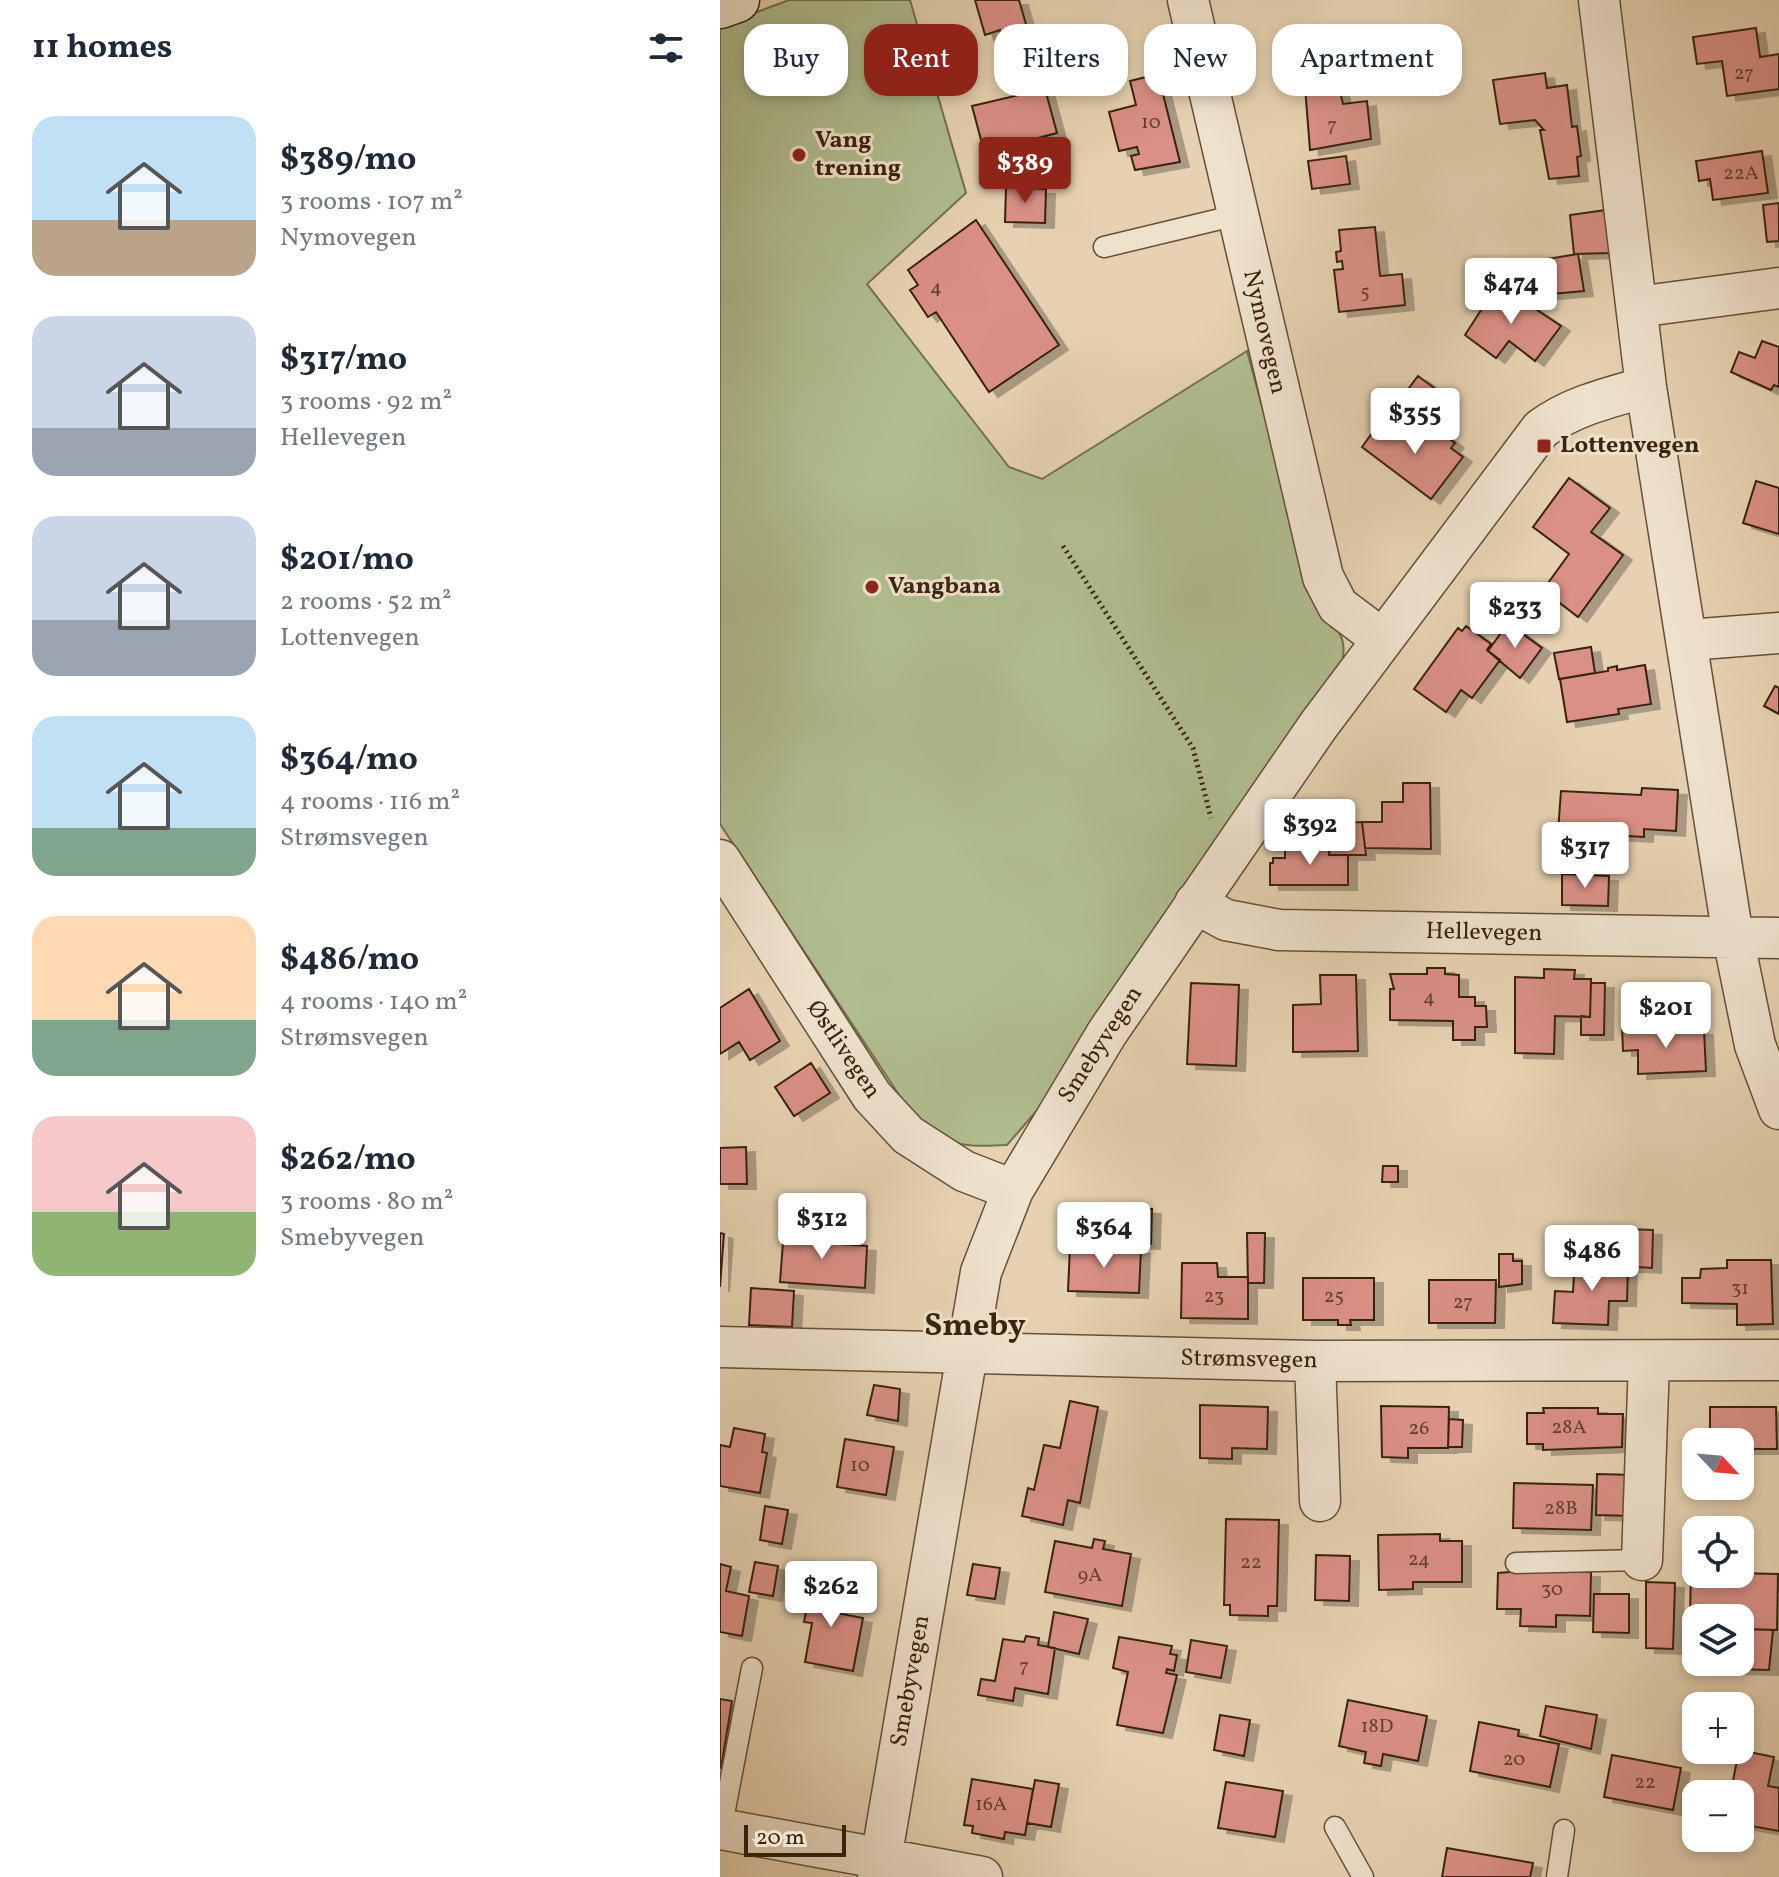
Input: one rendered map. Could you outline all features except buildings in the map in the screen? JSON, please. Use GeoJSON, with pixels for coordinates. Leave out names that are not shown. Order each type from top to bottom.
{"type":"FeatureCollection","features":[{"type":"Feature","properties":{"kind":"main road"},"geometry":{"type":"LineString","coordinates":[[720,6],[737,0]]}},
{"type":"Feature","properties":{"kind":"street","name":"Nymovegen"},"geometry":{"type":"LineString","coordinates":[[1188,0],[1323,577],[1338,606],[1382,639]]}},
{"type":"Feature","properties":{"kind":"street"},"geometry":{"type":"LineString","coordinates":[[1599,0],[1646,387],[1733,937],[1755,1045],[1779,1109]]}},
{"type":"Feature","properties":{"kind":"street"},"geometry":{"type":"LineString","coordinates":[[1637,307],[1779,288]]}},
{"type":"Feature","properties":{"kind":"street","name":"Smebyvegen"},"geometry":{"type":"LineString","coordinates":[[879,1868],[981,1272],[1013,1190],[1107,1033],[1195,903],[1382,639],[1541,429],[1559,415],[1588,403],[1646,387]]}},
{"type":"Feature","properties":{"kind":"street"},"geometry":{"type":"LineString","coordinates":[[1688,640],[1779,633]]}},
{"type":"Feature","properties":{"kind":"street","name":"Østlivegen"},"geometry":{"type":"LineString","coordinates":[[720,860],[872,1096],[908,1135],[964,1171],[1013,1190]]}},
{"type":"Feature","properties":{"kind":"street","name":"Hellevegen"},"geometry":{"type":"LineString","coordinates":[[1195,903],[1226,920],[1279,930],[1779,938]]}},
{"type":"Feature","properties":{"kind":"street","name":"Strømsvegen"},"geometry":{"type":"LineString","coordinates":[[720,1347],[1315,1361],[1779,1360]]}},
{"type":"Feature","properties":{"kind":"street"},"geometry":{"type":"LineString","coordinates":[[1315,1361],[1320,1501]]}},
{"type":"Feature","properties":{"kind":"street"},"geometry":{"type":"LineString","coordinates":[[1642,1560],[1649,1361]]}},
{"type":"Feature","properties":{"kind":"street"},"geometry":{"type":"LineString","coordinates":[[721,1829],[879,1868],[982,1877]]}},
{"type":"Feature","properties":{"kind":"lane"},"geometry":{"type":"LineString","coordinates":[[1104,247],[1237,215]]}},
{"type":"Feature","properties":{"kind":"lane"},"geometry":{"type":"LineString","coordinates":[[1516,1563],[1642,1560]]}},
{"type":"Feature","properties":{"kind":"lane"},"geometry":{"type":"LineString","coordinates":[[721,1829],[752,1668]]}},
{"type":"Feature","properties":{"kind":"lane"},"geometry":{"type":"LineString","coordinates":[[1335,1827],[1363,1877]]}},
{"type":"Feature","properties":{"kind":"lane"},"geometry":{"type":"LineString","coordinates":[[1557,1877],[1564,1830]]}},
{"type":"Feature","properties":{"kind":"path"},"geometry":{"type":"LineString","coordinates":[[1063,546],[1193,748],[1214,833],[1230,853]]}},
{"type":"Feature","properties":{"kind":"green space"},"geometry":{"type":"Polygon","coordinates":[[[789,0],[910,0],[917,24],[864,24],[864,96],[938,96],[966,193],[867,284],[1009,467],[1042,479],[1247,351],[1317,608],[1337,629],[1343,643],[1339,672],[1060,1084],[1007,1145],[974,1146],[949,1141],[917,1118],[720,824],[720,26],[789,0]]]}},
{"type":"Feature","properties":{"kind":"place","name":"Vang trening"},"geometry":{"type":"Point","coordinates":[799,155]}},
{"type":"Feature","properties":{"kind":"place","name":"Lottenvegen"},"geometry":{"type":"Point","coordinates":[1544,446]}},
{"type":"Feature","properties":{"kind":"place","name":"Vangbana"},"geometry":{"type":"Point","coordinates":[872,587]}},
{"type":"Feature","properties":{"kind":"district","name":"Smeby"},"geometry":{"type":"Point","coordinates":[975,1327]}}]}
